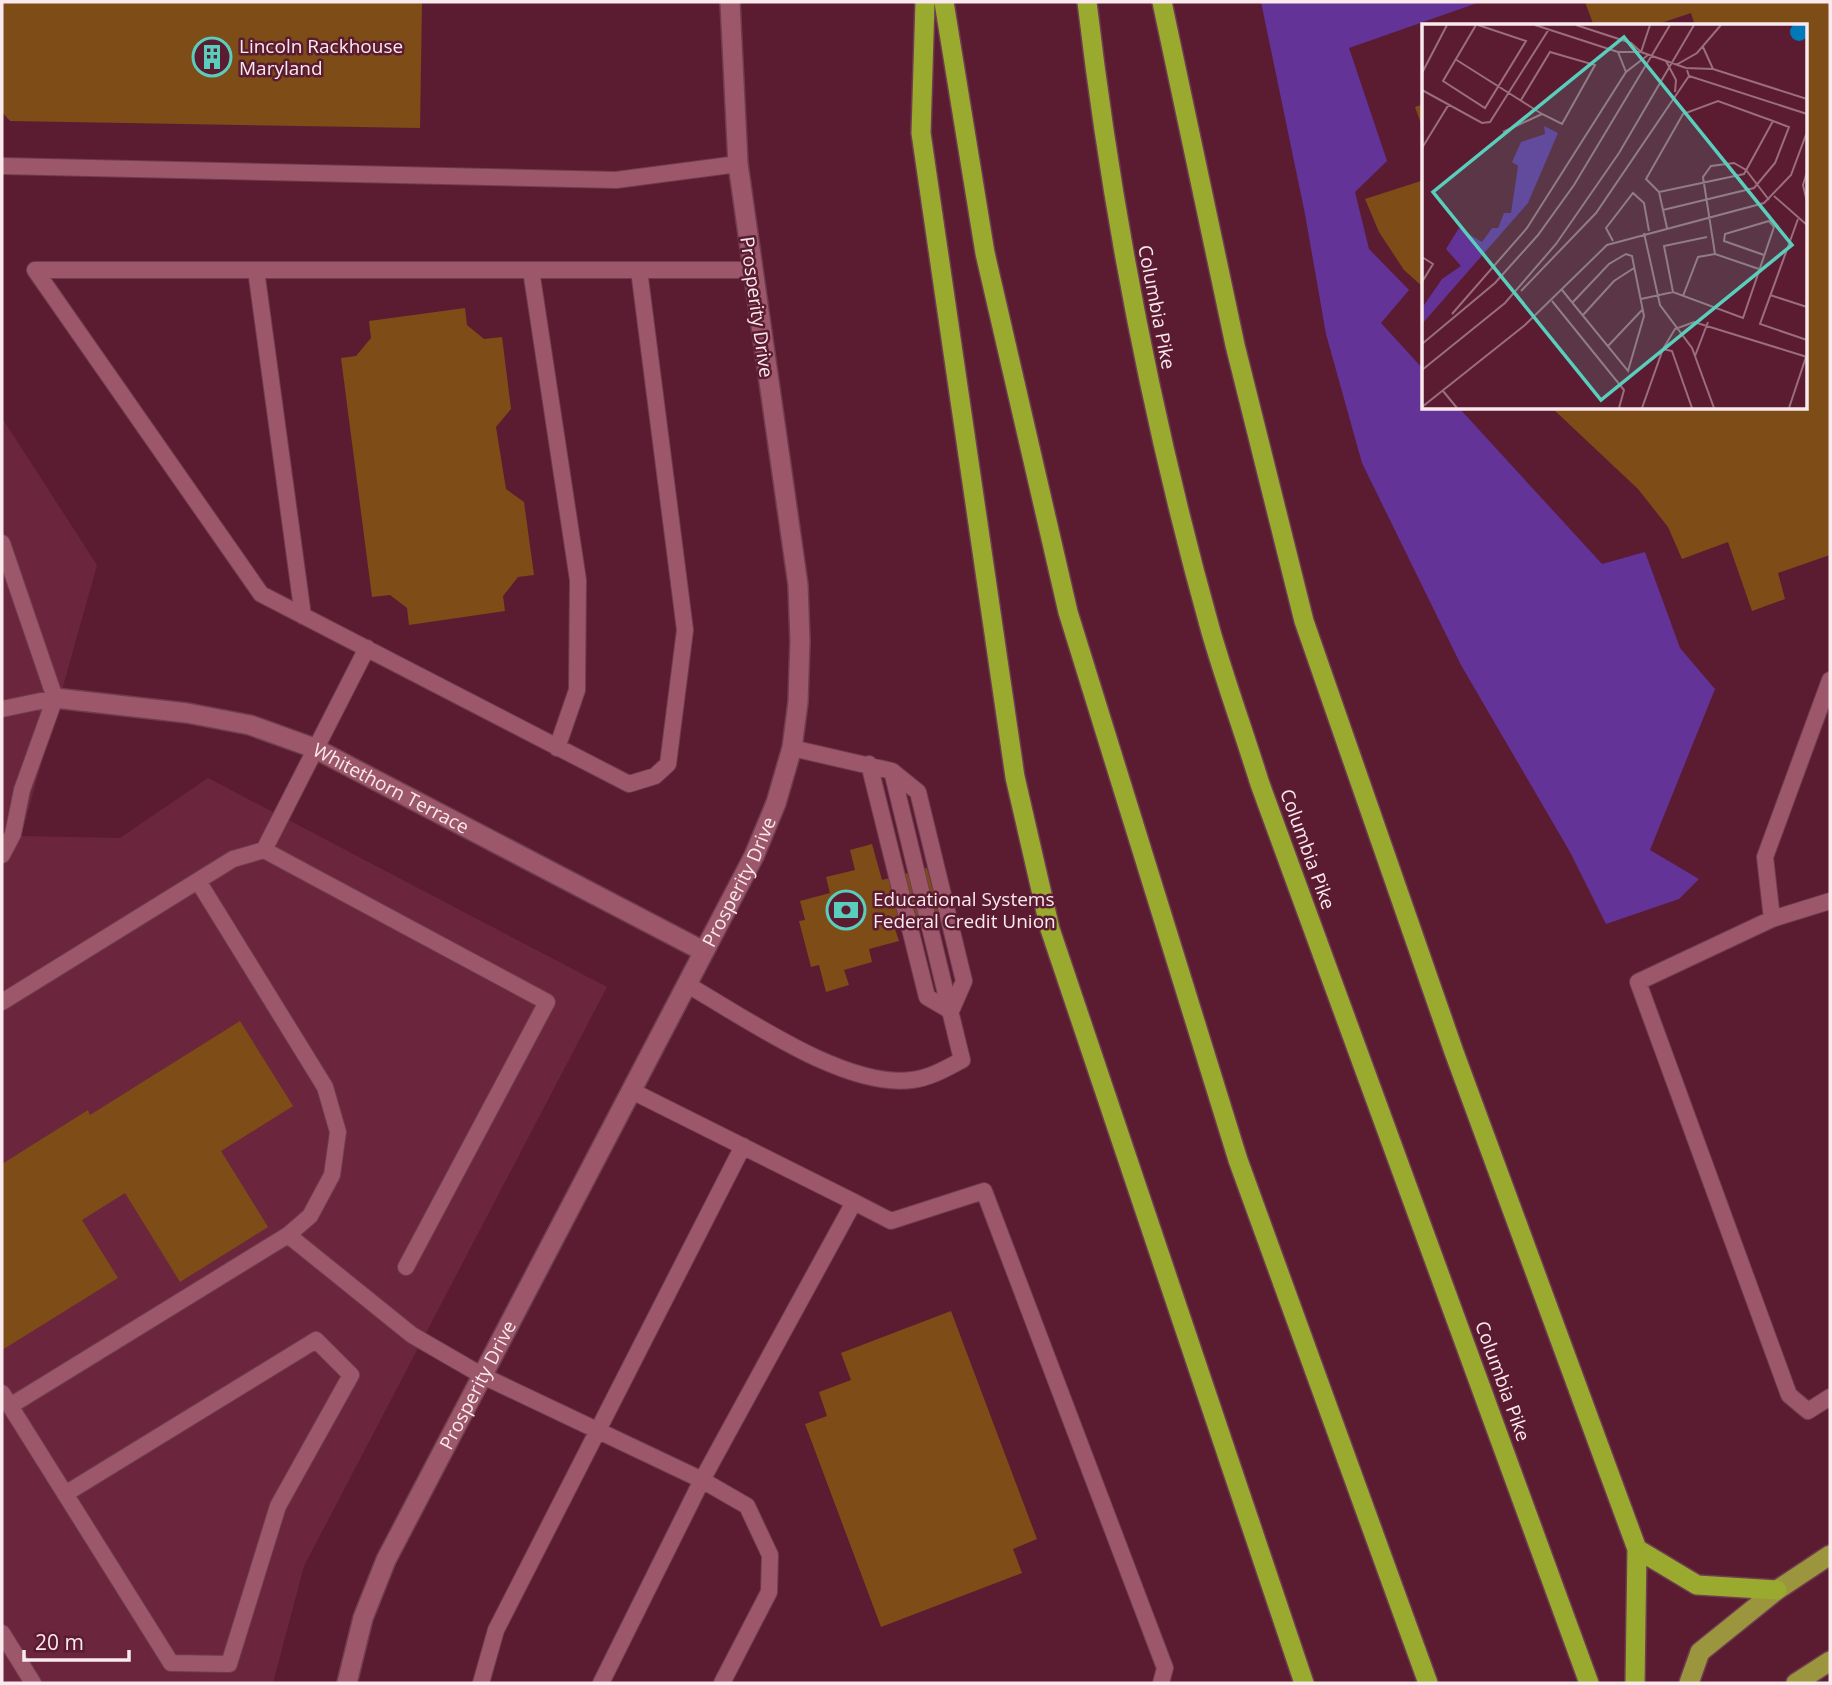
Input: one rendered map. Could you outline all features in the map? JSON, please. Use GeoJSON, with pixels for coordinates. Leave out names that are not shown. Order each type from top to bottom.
{"type":"FeatureCollection","features":[{"type":"Feature","properties":{"kind":"highway"},"geometry":{"type":"LineString","coordinates":[[925,2],[921,133],[1015,777],[1050,929],[1304,1683]]}},
{"type":"Feature","properties":{"kind":"highway"},"geometry":{"type":"LineString","coordinates":[[944,2],[985,253],[1068,612],[1238,1160],[1428,1683]]}},
{"type":"Feature","properties":{"kind":"highway","name":"Columbia Pike"},"geometry":{"type":"LineString","coordinates":[[1087,2],[1100,108],[1127,277],[1148,380],[1212,634],[1260,784],[1589,1683]]}},
{"type":"Feature","properties":{"kind":"highway"},"geometry":{"type":"LineString","coordinates":[[1162,2],[1235,345],[1304,621],[1454,1052],[1637,1549],[1635,1683]]}},
{"type":"Feature","properties":{"kind":"highway"},"geometry":{"type":"LineString","coordinates":[[1637,1549],[1698,1585],[1777,1590]]}},
{"type":"Feature","properties":{"kind":"main road"},"geometry":{"type":"LineString","coordinates":[[1689,1683],[1700,1652],[1777,1590],[1830,1555]]}},
{"type":"Feature","properties":{"kind":"main road"},"geometry":{"type":"LineString","coordinates":[[1796,1683],[1830,1661]]}},
{"type":"Feature","properties":{"kind":"street","name":"Prosperity Drive"},"geometry":{"type":"LineString","coordinates":[[347,1683],[363,1618],[386,1560],[754,856],[776,803],[792,748],[798,702],[798,585],[738,164],[730,2]]}},
{"type":"Feature","properties":{"kind":"street","name":"Whitethorn Terrace"},"geometry":{"type":"LineString","coordinates":[[55,698],[187,713],[250,725],[314,748],[702,951]]}},
{"type":"Feature","properties":{"kind":"lane"},"geometry":{"type":"LineString","coordinates":[[2,166],[616,180],[738,164]]}},
{"type":"Feature","properties":{"kind":"lane"},"geometry":{"type":"LineString","coordinates":[[639,270],[685,630],[668,764],[655,776],[629,785],[261,594],[35,270],[639,270],[751,270]]}},
{"type":"Feature","properties":{"kind":"lane"},"geometry":{"type":"LineString","coordinates":[[256,270],[303,616]]}},
{"type":"Feature","properties":{"kind":"lane"},"geometry":{"type":"LineString","coordinates":[[531,270],[578,580],[577,690],[557,748]]}},
{"type":"Feature","properties":{"kind":"lane"},"geometry":{"type":"LineString","coordinates":[[2,855],[13,834],[22,790],[55,698],[3,548]]}},
{"type":"Feature","properties":{"kind":"lane"},"geometry":{"type":"LineString","coordinates":[[264,850],[367,648]]}},
{"type":"Feature","properties":{"kind":"lane"},"geometry":{"type":"LineString","coordinates":[[1772,919],[1765,857],[1830,680]]}},
{"type":"Feature","properties":{"kind":"lane"},"geometry":{"type":"LineString","coordinates":[[2,709],[55,698]]}},
{"type":"Feature","properties":{"kind":"lane"},"geometry":{"type":"LineString","coordinates":[[687,984],[826,1063],[861,1077],[915,1080],[962,1060],[892,771],[792,748]]}},
{"type":"Feature","properties":{"kind":"lane"},"geometry":{"type":"LineString","coordinates":[[869,764],[927,997],[951,1011]]}},
{"type":"Feature","properties":{"kind":"lane"},"geometry":{"type":"LineString","coordinates":[[2,1002],[233,859],[264,850],[547,1002],[406,1267]]}},
{"type":"Feature","properties":{"kind":"lane"},"geometry":{"type":"LineString","coordinates":[[65,1494],[316,1340],[351,1375],[278,1506],[229,1664],[171,1663],[65,1494],[6,1399],[288,1235],[310,1216],[332,1175],[338,1132],[325,1087],[198,881]]}},
{"type":"Feature","properties":{"kind":"lane"},"geometry":{"type":"LineString","coordinates":[[1830,901],[1772,919],[1638,982],[1789,1395],[1808,1411],[1830,1397]]}},
{"type":"Feature","properties":{"kind":"lane"},"geometry":{"type":"LineString","coordinates":[[630,1090],[891,1221],[984,1191],[1166,1668],[1161,1683]]}},
{"type":"Feature","properties":{"kind":"lane"},"geometry":{"type":"LineString","coordinates":[[481,1683],[496,1630],[743,1146]]}},
{"type":"Feature","properties":{"kind":"lane"},"geometry":{"type":"LineString","coordinates":[[601,1683],[702,1480],[854,1202]]}},
{"type":"Feature","properties":{"kind":"lane"},"geometry":{"type":"LineString","coordinates":[[288,1235],[412,1335],[483,1377],[702,1480],[747,1506],[770,1555],[769,1592],[722,1683]]}},
{"type":"Feature","properties":{"kind":"lane"},"geometry":{"type":"LineString","coordinates":[[2,1633],[33,1683]]}},
{"type":"Feature","properties":{"kind":"shaded area"},"geometry":{"type":"Polygon","coordinates":[[[1261,2],[1480,2],[1349,48],[1387,161],[1355,192],[1369,249],[1409,290],[1381,323],[1422,368],[1422,410],[1461,410],[1602,564],[1645,552],[1680,648],[1715,689],[1650,850],[1699,879],[1679,899],[1606,924],[1570,852],[1461,665],[1362,463],[1326,334],[1305,214],[1261,2]]]}},
{"type":"Feature","properties":{"kind":"shaded area"},"geometry":{"type":"Polygon","coordinates":[[[2,418],[97,565],[21,836],[120,838],[208,778],[607,987],[304,1566],[273,1683],[2,1683],[2,418]]]}},
{"type":"Feature","properties":{"kind":"building","name":"Lincoln Rackhouse Maryland"},"geometry":{"type":"Polygon","coordinates":[[[2,2],[422,2],[420,128],[10,121],[2,112],[2,2]]]}},
{"type":"Feature","properties":{"kind":"building"},"geometry":{"type":"Polygon","coordinates":[[[1585,2],[1830,2],[1830,555],[1778,573],[1785,599],[1752,611],[1728,542],[1682,559],[1668,527],[1638,489],[1554,410],[1808,410],[1808,24],[1694,24],[1691,13],[1658,24],[1593,24],[1585,2]]]}},
{"type":"Feature","properties":{"kind":"building"},"geometry":{"type":"Polygon","coordinates":[[[1422,105],[1422,126],[1415,107],[1422,105]]]}},
{"type":"Feature","properties":{"kind":"building"},"geometry":{"type":"Polygon","coordinates":[[[1422,181],[1422,286],[1404,270],[1379,232],[1365,199],[1422,181]]]}},
{"type":"Feature","properties":{"kind":"building"},"geometry":{"type":"Polygon","coordinates":[[[465,308],[467,325],[484,339],[502,337],[511,409],[496,427],[506,489],[524,502],[534,575],[518,577],[503,596],[505,611],[409,625],[407,608],[390,595],[372,597],[341,358],[356,356],[371,338],[369,321],[465,308]]]}},
{"type":"Feature","properties":{"kind":"building","name":"Educational Systems Federal Credit Union"},"geometry":{"type":"Polygon","coordinates":[[[872,844],[882,880],[927,868],[940,917],[895,929],[899,941],[869,949],[872,962],[844,970],[849,985],[826,992],[819,965],[811,967],[799,921],[805,920],[800,901],[830,893],[826,877],[855,870],[850,850],[872,844]]]}},
{"type":"Feature","properties":{"kind":"building"},"geometry":{"type":"Polygon","coordinates":[[[240,1021],[293,1106],[221,1151],[268,1227],[180,1282],[125,1193],[82,1220],[118,1278],[2,1350],[2,1164],[88,1110],[90,1115],[240,1021]]]}},
{"type":"Feature","properties":{"kind":"building"},"geometry":{"type":"Polygon","coordinates":[[[951,1311],[1037,1539],[1013,1549],[1022,1573],[881,1627],[805,1424],[827,1416],[819,1392],[851,1380],[841,1353],[951,1311]]]}},
{"type":"Feature","properties":{"kind":"place","name":"Lincoln Rackhouse Maryland"},"geometry":{"type":"Point","coordinates":[212,57]}},
{"type":"Feature","properties":{"kind":"place","name":"Educational Systems Federal Credit Union"},"geometry":{"type":"Point","coordinates":[846,910]}}]}
